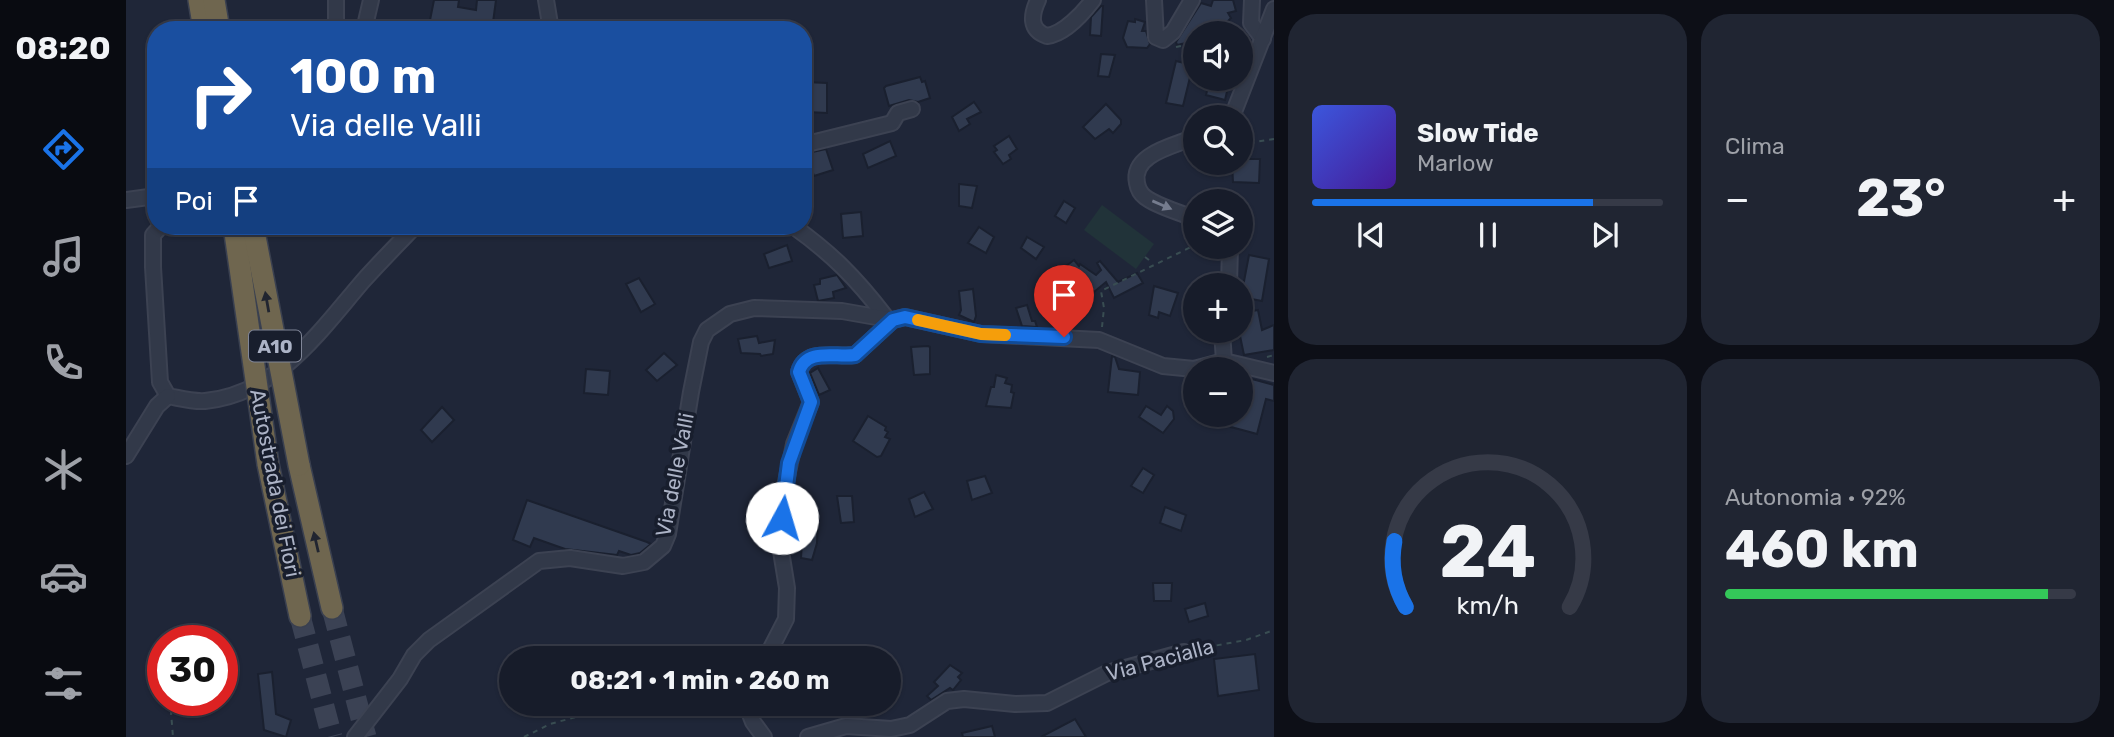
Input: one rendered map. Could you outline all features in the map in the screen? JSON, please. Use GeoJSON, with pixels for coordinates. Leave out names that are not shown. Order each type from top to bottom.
{"type":"FeatureCollection","features":[{"type":"Feature","properties":{"kind":"highway"},"geometry":{"type":"LineString","coordinates":[[199,0],[202,21]]}},
{"type":"Feature","properties":{"kind":"highway"},"geometry":{"type":"LineString","coordinates":[[214,0],[218,21]]}},
{"type":"Feature","properties":{"kind":"highway","name":"Autostrada dei Fiori"},"geometry":{"type":"LineString","coordinates":[[235,235],[268,464],[300,616]]}},
{"type":"Feature","properties":{"kind":"highway","name":"Autostrada dei Fiori"},"geometry":{"type":"LineString","coordinates":[[255,235],[299,466],[332,608]]}},
{"type":"Feature","properties":{"kind":"street"},"geometry":{"type":"LineString","coordinates":[[336,0],[337,21]]}},
{"type":"Feature","properties":{"kind":"street"},"geometry":{"type":"LineString","coordinates":[[366,21],[371,0]]}},
{"type":"Feature","properties":{"kind":"street"},"geometry":{"type":"LineString","coordinates":[[546,0],[550,21]]}},
{"type":"Feature","properties":{"kind":"street"},"geometry":{"type":"LineString","coordinates":[[1038,0],[1032,21],[1034,27],[1047,37],[1053,36],[1077,18],[1093,0]]}},
{"type":"Feature","properties":{"kind":"street"},"geometry":{"type":"LineString","coordinates":[[1154,0],[1156,37],[1163,40],[1174,32],[1192,0]]}},
{"type":"Feature","properties":{"kind":"street"},"geometry":{"type":"LineString","coordinates":[[1252,0],[1251,23],[1263,40]]}},
{"type":"Feature","properties":{"kind":"street"},"geometry":{"type":"LineString","coordinates":[[1237,105],[1274,9]]}},
{"type":"Feature","properties":{"kind":"street"},"geometry":{"type":"LineString","coordinates":[[812,143],[892,123],[898,113],[912,109]]}},
{"type":"Feature","properties":{"kind":"street"},"geometry":{"type":"LineString","coordinates":[[1183,142],[1149,156],[1138,169],[1136,180],[1138,189],[1145,197],[1183,214]]}},
{"type":"Feature","properties":{"kind":"street"},"geometry":{"type":"LineString","coordinates":[[126,200],[147,197]]}},
{"type":"Feature","properties":{"kind":"street"},"geometry":{"type":"LineString","coordinates":[[153,235],[160,382],[168,396]]}},
{"type":"Feature","properties":{"kind":"street"},"geometry":{"type":"LineString","coordinates":[[168,396],[203,401],[238,394],[273,376],[307,348],[366,277],[406,235]]}},
{"type":"Feature","properties":{"kind":"street"},"geometry":{"type":"LineString","coordinates":[[772,646],[786,619],[787,588],[779,545],[784,491],[794,444],[811,402],[800,379],[800,367],[807,359],[816,355],[855,355],[889,318],[829,252],[805,235]]}},
{"type":"Feature","properties":{"kind":"street","name":"Via delle Valli"},"geometry":{"type":"LineString","coordinates":[[355,737],[400,679],[414,655],[429,639],[539,561],[570,558],[623,566],[644,562],[663,546],[668,534],[697,359],[707,330],[730,314],[754,308],[842,311],[889,318],[905,317],[981,334],[1099,340],[1163,366],[1183,368]]}},
{"type":"Feature","properties":{"kind":"street"},"geometry":{"type":"LineString","coordinates":[[1253,368],[1274,373]]}},
{"type":"Feature","properties":{"kind":"street"},"geometry":{"type":"LineString","coordinates":[[126,456],[157,406],[168,396]]}},
{"type":"Feature","properties":{"kind":"street","name":"Via Pacialla"},"geometry":{"type":"LineString","coordinates":[[808,737],[846,726],[891,729],[910,724],[947,701],[964,699],[1015,704],[1048,703],[1107,673],[1184,652]]}},
{"type":"Feature","properties":{"kind":"street"},"geometry":{"type":"LineString","coordinates":[[751,716],[764,737]]}},
{"type":"Feature","properties":{"kind":"path"},"geometry":{"type":"LineString","coordinates":[[1253,143],[1274,139]]}},
{"type":"Feature","properties":{"kind":"path"},"geometry":{"type":"LineString","coordinates":[[1099,340],[1103,317],[1101,291],[1183,250]]}},
{"type":"Feature","properties":{"kind":"path"},"geometry":{"type":"LineString","coordinates":[[1145,257],[1153,264]]}},
{"type":"Feature","properties":{"kind":"path","name":"Via Pacialla"},"geometry":{"type":"LineString","coordinates":[[1184,652],[1274,630]]}},
{"type":"Feature","properties":{"kind":"path"},"geometry":{"type":"LineString","coordinates":[[171,716],[173,737]]}},
{"type":"Feature","properties":{"kind":"path"},"geometry":{"type":"LineString","coordinates":[[524,737],[550,724],[580,716]]}},
{"type":"Feature","properties":{"kind":"shaded area"},"geometry":{"type":"Polygon","coordinates":[[[1102,205],[1154,244],[1136,269],[1084,230],[1102,205]]]}},
{"type":"Feature","properties":{"kind":"building"},"geometry":{"type":"Polygon","coordinates":[[[434,0],[459,0],[458,7],[476,10],[477,0],[496,0],[493,21],[430,21],[434,0]]]}},
{"type":"Feature","properties":{"kind":"building"},"geometry":{"type":"Polygon","coordinates":[[[1213,0],[1233,0],[1236,11],[1228,13],[1231,18],[1228,21],[1189,21],[1201,3],[1211,6],[1213,0]]]}},
{"type":"Feature","properties":{"kind":"building"},"geometry":{"type":"Polygon","coordinates":[[[1101,6],[1101,36],[1090,35],[1091,17],[1101,6]]]}},
{"type":"Feature","properties":{"kind":"building"},"geometry":{"type":"Polygon","coordinates":[[[1135,19],[1145,22],[1142,31],[1146,31],[1150,44],[1147,48],[1127,47],[1123,38],[1128,21],[1135,22],[1135,19]]]}},
{"type":"Feature","properties":{"kind":"building"},"geometry":{"type":"Polygon","coordinates":[[[1183,31],[1183,44],[1177,45],[1176,42],[1183,31]]]}},
{"type":"Feature","properties":{"kind":"building"},"geometry":{"type":"Polygon","coordinates":[[[1101,54],[1115,55],[1109,77],[1098,76],[1101,54]]]}},
{"type":"Feature","properties":{"kind":"building"},"geometry":{"type":"Polygon","coordinates":[[[1176,61],[1183,63],[1183,91],[1187,91],[1183,106],[1166,103],[1176,61]]]}},
{"type":"Feature","properties":{"kind":"building"},"geometry":{"type":"Polygon","coordinates":[[[920,77],[922,82],[925,81],[930,98],[889,106],[884,88],[886,86],[920,77]]]}},
{"type":"Feature","properties":{"kind":"building"},"geometry":{"type":"Polygon","coordinates":[[[812,82],[827,83],[827,113],[812,112],[812,82]]]}},
{"type":"Feature","properties":{"kind":"building"},"geometry":{"type":"Polygon","coordinates":[[[1207,91],[1227,91],[1225,100],[1206,95],[1207,91]]]}},
{"type":"Feature","properties":{"kind":"building"},"geometry":{"type":"Polygon","coordinates":[[[974,102],[981,112],[967,119],[970,124],[959,131],[952,117],[974,102]]]}},
{"type":"Feature","properties":{"kind":"building"},"geometry":{"type":"Polygon","coordinates":[[[1106,104],[1121,120],[1121,124],[1113,133],[1109,129],[1095,139],[1083,127],[1106,104]]]}},
{"type":"Feature","properties":{"kind":"building"},"geometry":{"type":"Polygon","coordinates":[[[1009,136],[1017,149],[1009,155],[1011,159],[1003,164],[994,152],[997,150],[994,146],[1009,136]]]}},
{"type":"Feature","properties":{"kind":"building"},"geometry":{"type":"Polygon","coordinates":[[[890,141],[896,156],[868,168],[863,154],[890,141]]]}},
{"type":"Feature","properties":{"kind":"building"},"geometry":{"type":"Polygon","coordinates":[[[826,149],[833,170],[814,176],[812,152],[826,149]]]}},
{"type":"Feature","properties":{"kind":"building"},"geometry":{"type":"Polygon","coordinates":[[[1253,159],[1260,159],[1259,183],[1233,182],[1233,175],[1253,175],[1253,159]]]}},
{"type":"Feature","properties":{"kind":"building"},"geometry":{"type":"Polygon","coordinates":[[[959,184],[977,186],[972,208],[959,206],[959,184]]]}},
{"type":"Feature","properties":{"kind":"building"},"geometry":{"type":"Polygon","coordinates":[[[1064,201],[1075,208],[1066,223],[1055,216],[1064,201]]]}},
{"type":"Feature","properties":{"kind":"building"},"geometry":{"type":"Polygon","coordinates":[[[861,212],[863,236],[843,238],[841,214],[861,212]]]}},
{"type":"Feature","properties":{"kind":"building"},"geometry":{"type":"Polygon","coordinates":[[[979,227],[994,237],[986,253],[968,243],[979,227]]]}},
{"type":"Feature","properties":{"kind":"building"},"geometry":{"type":"Polygon","coordinates":[[[1027,237],[1044,247],[1036,259],[1021,248],[1027,237]]]}},
{"type":"Feature","properties":{"kind":"building"},"geometry":{"type":"Polygon","coordinates":[[[787,245],[792,261],[769,268],[764,254],[787,245]]]}},
{"type":"Feature","properties":{"kind":"building"},"geometry":{"type":"Polygon","coordinates":[[[1253,256],[1269,259],[1262,301],[1253,299],[1253,273],[1246,273],[1248,259],[1253,259],[1253,256]]]}},
{"type":"Feature","properties":{"kind":"building"},"geometry":{"type":"Polygon","coordinates":[[[1074,260],[1079,266],[1080,264],[1096,275],[1101,270],[1097,263],[1100,261],[1118,282],[1137,273],[1143,283],[1114,298],[1106,282],[1094,292],[1092,289],[1089,292],[1066,266],[1074,260]]]}},
{"type":"Feature","properties":{"kind":"building"},"geometry":{"type":"Polygon","coordinates":[[[837,275],[846,288],[833,292],[834,298],[818,301],[814,285],[820,284],[820,279],[837,275]]]}},
{"type":"Feature","properties":{"kind":"building"},"geometry":{"type":"Polygon","coordinates":[[[639,278],[655,304],[641,312],[626,284],[639,278]]]}},
{"type":"Feature","properties":{"kind":"building"},"geometry":{"type":"Polygon","coordinates":[[[1154,286],[1178,293],[1170,316],[1159,312],[1158,318],[1149,315],[1154,286]]]}},
{"type":"Feature","properties":{"kind":"building"},"geometry":{"type":"Polygon","coordinates":[[[973,289],[976,316],[974,322],[959,315],[959,291],[973,289]]]}},
{"type":"Feature","properties":{"kind":"building"},"geometry":{"type":"Polygon","coordinates":[[[1027,305],[1037,327],[1022,326],[1016,308],[1027,305]]]}},
{"type":"Feature","properties":{"kind":"building"},"geometry":{"type":"Polygon","coordinates":[[[1258,310],[1262,330],[1274,325],[1274,350],[1244,355],[1242,343],[1253,343],[1253,311],[1258,310]]]}},
{"type":"Feature","properties":{"kind":"building"},"geometry":{"type":"Polygon","coordinates":[[[757,336],[759,343],[775,340],[773,354],[761,356],[741,353],[738,339],[757,336]]]}},
{"type":"Feature","properties":{"kind":"building"},"geometry":{"type":"Polygon","coordinates":[[[928,346],[930,374],[914,375],[911,347],[928,346]]]}},
{"type":"Feature","properties":{"kind":"building"},"geometry":{"type":"Polygon","coordinates":[[[664,353],[677,365],[657,381],[646,370],[664,353]]]}},
{"type":"Feature","properties":{"kind":"building"},"geometry":{"type":"Polygon","coordinates":[[[1112,356],[1115,357],[1119,369],[1140,372],[1138,395],[1108,392],[1112,356]]]}},
{"type":"Feature","properties":{"kind":"building"},"geometry":{"type":"Polygon","coordinates":[[[818,368],[830,390],[819,395],[810,373],[818,368]]]}},
{"type":"Feature","properties":{"kind":"building"},"geometry":{"type":"Polygon","coordinates":[[[586,369],[610,371],[608,395],[584,393],[586,369]]]}},
{"type":"Feature","properties":{"kind":"building"},"geometry":{"type":"Polygon","coordinates":[[[996,375],[1007,378],[1005,383],[1012,385],[1011,392],[1014,393],[1011,408],[986,406],[996,375]]]}},
{"type":"Feature","properties":{"kind":"building"},"geometry":{"type":"Polygon","coordinates":[[[1253,379],[1274,385],[1274,401],[1266,399],[1257,434],[1231,427],[1253,427],[1253,379]]]}},
{"type":"Feature","properties":{"kind":"building"},"geometry":{"type":"Polygon","coordinates":[[[1146,406],[1161,415],[1167,406],[1173,411],[1174,419],[1163,433],[1139,417],[1146,406]]]}},
{"type":"Feature","properties":{"kind":"building"},"geometry":{"type":"Polygon","coordinates":[[[442,407],[454,420],[432,442],[421,430],[442,407]]]}},
{"type":"Feature","properties":{"kind":"building"},"geometry":{"type":"Polygon","coordinates":[[[868,416],[886,427],[888,432],[885,437],[890,439],[881,456],[877,457],[853,441],[868,416]]]}},
{"type":"Feature","properties":{"kind":"building"},"geometry":{"type":"Polygon","coordinates":[[[1143,468],[1154,475],[1143,493],[1131,486],[1143,468]]]}},
{"type":"Feature","properties":{"kind":"building"},"geometry":{"type":"Polygon","coordinates":[[[985,476],[992,493],[972,500],[967,481],[985,476]]]}},
{"type":"Feature","properties":{"kind":"building"},"geometry":{"type":"Polygon","coordinates":[[[924,492],[933,509],[915,517],[909,499],[924,492]]]}},
{"type":"Feature","properties":{"kind":"building"},"geometry":{"type":"Polygon","coordinates":[[[837,496],[852,496],[854,522],[841,523],[837,496]]]}},
{"type":"Feature","properties":{"kind":"building"},"geometry":{"type":"Polygon","coordinates":[[[527,500],[651,544],[640,553],[631,555],[619,551],[617,555],[565,549],[534,538],[530,547],[513,540],[527,500]]]}},
{"type":"Feature","properties":{"kind":"building"},"geometry":{"type":"Polygon","coordinates":[[[1165,507],[1186,515],[1181,531],[1160,523],[1165,507]]]}},
{"type":"Feature","properties":{"kind":"building"},"geometry":{"type":"Polygon","coordinates":[[[800,519],[818,521],[817,543],[812,560],[801,558],[802,542],[797,542],[800,519]]]}},
{"type":"Feature","properties":{"kind":"building"},"geometry":{"type":"Polygon","coordinates":[[[1153,583],[1172,583],[1171,601],[1154,601],[1153,583]]]}},
{"type":"Feature","properties":{"kind":"building"},"geometry":{"type":"Polygon","coordinates":[[[1205,603],[1208,616],[1189,622],[1185,609],[1205,603]]]}},
{"type":"Feature","properties":{"kind":"building"},"geometry":{"type":"Polygon","coordinates":[[[1255,654],[1259,690],[1218,696],[1214,659],[1255,654]]]}},
{"type":"Feature","properties":{"kind":"building"},"geometry":{"type":"Polygon","coordinates":[[[950,665],[962,673],[958,677],[961,680],[953,690],[950,688],[931,700],[927,696],[938,686],[934,682],[950,665]]]}},
{"type":"Feature","properties":{"kind":"building"},"geometry":{"type":"Polygon","coordinates":[[[272,672],[276,714],[291,720],[286,737],[264,730],[258,674],[272,672]]]}},
{"type":"Feature","properties":{"kind":"building"},"geometry":{"type":"Polygon","coordinates":[[[1075,719],[1086,737],[1041,737],[1075,719]]]}},
{"type":"Feature","properties":{"kind":"building"},"geometry":{"type":"Polygon","coordinates":[[[992,726],[995,737],[963,737],[962,733],[992,726]]]}},
{"type":"Feature","properties":{"kind":"tunnel"},"geometry":{"type":"LineString","coordinates":[[332,608],[366,737]]}},
{"type":"Feature","properties":{"kind":"tunnel"},"geometry":{"type":"LineString","coordinates":[[300,616],[332,737]]}},
{"type":"Feature","properties":{"kind":"slow traffic"},"geometry":{"type":"LineString","coordinates":[[918,320],[981,334],[1005,335]]}},
{"type":"Feature","properties":{"kind":"route"},"geometry":{"type":"LineString","coordinates":[[782,518],[789,463],[794,444],[810,410],[811,402],[799,372],[807,359],[816,355],[855,355],[893,320],[905,317],[981,334],[1064,337]]}}]}
